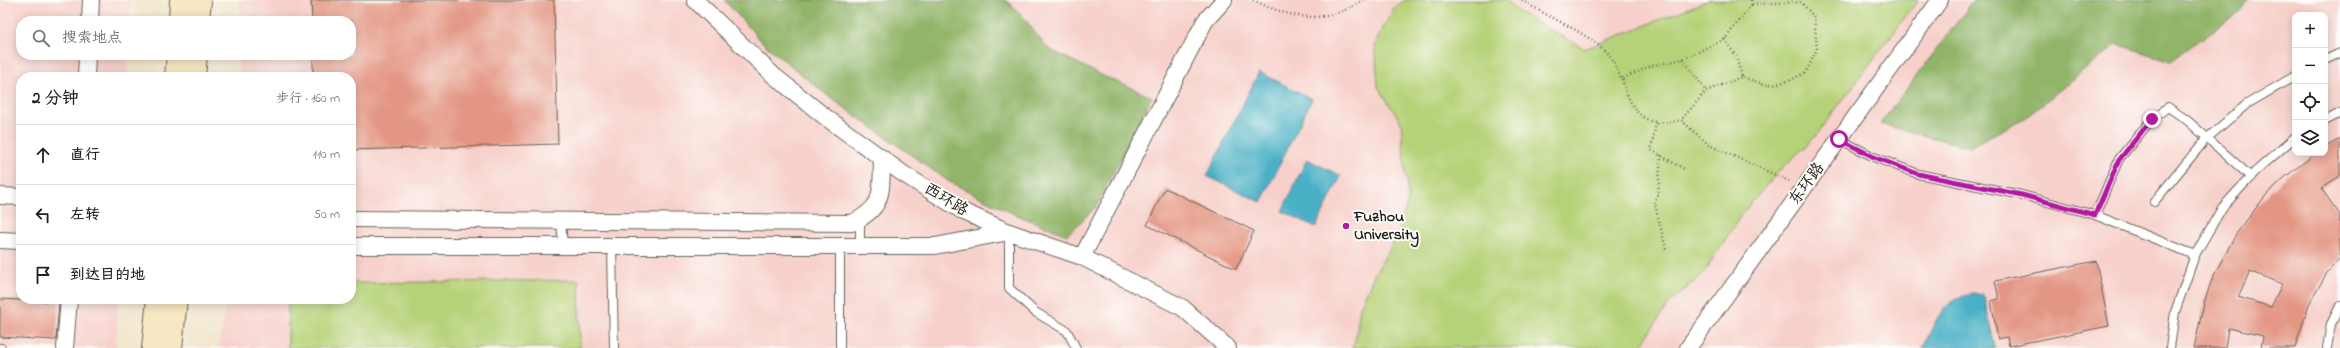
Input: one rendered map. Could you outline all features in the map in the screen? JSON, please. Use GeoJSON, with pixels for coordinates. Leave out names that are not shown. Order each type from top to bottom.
{"type":"FeatureCollection","features":[{"type":"Feature","properties":{"kind":"main road"},"geometry":{"type":"LineString","coordinates":[[180,16],[181,0]]}},
{"type":"Feature","properties":{"kind":"main road"},"geometry":{"type":"LineString","coordinates":[[198,16],[200,0]]}},
{"type":"Feature","properties":{"kind":"main road"},"geometry":{"type":"LineString","coordinates":[[176,72],[178,60]]}},
{"type":"Feature","properties":{"kind":"main road"},"geometry":{"type":"LineString","coordinates":[[194,72],[196,60]]}},
{"type":"Feature","properties":{"kind":"main road"},"geometry":{"type":"LineString","coordinates":[[153,348],[157,304]]}},
{"type":"Feature","properties":{"kind":"main road"},"geometry":{"type":"LineString","coordinates":[[171,348],[175,304]]}},
{"type":"Feature","properties":{"kind":"street"},"geometry":{"type":"LineString","coordinates":[[90,16],[91,0]]}},
{"type":"Feature","properties":{"kind":"street","name":"西环路"},"geometry":{"type":"LineString","coordinates":[[695,0],[773,75],[882,158],[964,212],[1009,232],[1082,257],[1183,308],[1228,348]]}},
{"type":"Feature","properties":{"kind":"street"},"geometry":{"type":"LineString","coordinates":[[1082,257],[1205,22],[1224,0]]}},
{"type":"Feature","properties":{"kind":"street","name":"东环路"},"geometry":{"type":"LineString","coordinates":[[1688,348],[1940,0]]}},
{"type":"Feature","properties":{"kind":"street"},"geometry":{"type":"LineString","coordinates":[[86,72],[87,60]]}},
{"type":"Feature","properties":{"kind":"street"},"geometry":{"type":"LineString","coordinates":[[356,219],[852,223],[868,215],[881,196],[882,158]]}},
{"type":"Feature","properties":{"kind":"street"},"geometry":{"type":"LineString","coordinates":[[0,196],[16,197]]}},
{"type":"Feature","properties":{"kind":"street"},"geometry":{"type":"LineString","coordinates":[[356,246],[936,246],[1009,232]]}},
{"type":"Feature","properties":{"kind":"street"},"geometry":{"type":"LineString","coordinates":[[0,240],[16,241]]}},
{"type":"Feature","properties":{"kind":"street"},"geometry":{"type":"LineString","coordinates":[[65,348],[69,304]]}},
{"type":"Feature","properties":{"kind":"lane"},"geometry":{"type":"LineString","coordinates":[[2328,59],[2340,53]]}},
{"type":"Feature","properties":{"kind":"lane"},"geometry":{"type":"LineString","coordinates":[[2154,202],[2206,139],[2247,104],[2292,78]]}},
{"type":"Feature","properties":{"kind":"lane"},"geometry":{"type":"LineString","coordinates":[[2095,215],[2119,160],[2152,119],[2168,107],[2188,122],[2251,177]]}},
{"type":"Feature","properties":{"kind":"lane"},"geometry":{"type":"LineString","coordinates":[[2327,120],[2340,113]]}},
{"type":"Feature","properties":{"kind":"lane"},"geometry":{"type":"LineString","coordinates":[[1839,139],[1874,157],[1918,174],[2022,195],[2095,215],[2194,255]]}},
{"type":"Feature","properties":{"kind":"lane"},"geometry":{"type":"LineString","coordinates":[[2170,348],[2175,312],[2194,255],[2222,208],[2251,177],[2292,139]]}},
{"type":"Feature","properties":{"kind":"lane"},"geometry":{"type":"LineString","coordinates":[[860,219],[860,247]]}},
{"type":"Feature","properties":{"kind":"lane"},"geometry":{"type":"LineString","coordinates":[[561,221],[563,247]]}},
{"type":"Feature","properties":{"kind":"lane"},"geometry":{"type":"LineString","coordinates":[[1009,232],[1009,288],[1036,312],[1067,331],[1076,348]]}},
{"type":"Feature","properties":{"kind":"lane"},"geometry":{"type":"LineString","coordinates":[[612,247],[614,348]]}},
{"type":"Feature","properties":{"kind":"lane"},"geometry":{"type":"LineString","coordinates":[[840,247],[840,348]]}},
{"type":"Feature","properties":{"kind":"lane"},"geometry":{"type":"LineString","coordinates":[[2327,348],[2331,324],[2340,306]]}},
{"type":"Feature","properties":{"kind":"path"},"geometry":{"type":"LineString","coordinates":[[1253,0],[1300,18],[1328,17],[1363,0]]}},
{"type":"Feature","properties":{"kind":"path"},"geometry":{"type":"LineString","coordinates":[[1522,0],[1540,13],[1585,36],[1608,54],[1622,79],[1627,98],[1645,120],[1664,124],[1681,120],[1706,91],[1742,77],[1766,85],[1789,81],[1806,72],[1817,49],[1814,17],[1801,2],[1752,4]]}},
{"type":"Feature","properties":{"kind":"path"},"geometry":{"type":"LineString","coordinates":[[1751,0],[1752,4]]}},
{"type":"Feature","properties":{"kind":"path"},"geometry":{"type":"LineString","coordinates":[[1622,79],[1650,66],[1683,59],[1725,39],[1752,4]]}},
{"type":"Feature","properties":{"kind":"path"},"geometry":{"type":"LineString","coordinates":[[1725,39],[1736,57],[1742,77]]}},
{"type":"Feature","properties":{"kind":"path"},"geometry":{"type":"LineString","coordinates":[[1683,59],[1706,91]]}},
{"type":"Feature","properties":{"kind":"path"},"geometry":{"type":"LineString","coordinates":[[1681,120],[1709,145],[1804,188]]}},
{"type":"Feature","properties":{"kind":"path"},"geometry":{"type":"LineString","coordinates":[[1656,123],[1651,150],[1686,170]]}},
{"type":"Feature","properties":{"kind":"path"},"geometry":{"type":"LineString","coordinates":[[1661,155],[1658,195],[1654,201],[1666,249]]}},
{"type":"Feature","properties":{"kind":"shaded area"},"geometry":{"type":"Polygon","coordinates":[[[0,0],[130,0],[129,16],[16,16],[16,60],[128,60],[127,72],[16,72],[16,304],[118,304],[116,348],[0,348],[0,0]]]}},
{"type":"Feature","properties":{"kind":"shaded area","name":"Fuzhou University"},"geometry":{"type":"Polygon","coordinates":[[[240,0],[2340,0],[2340,348],[218,348],[226,304],[356,304],[356,72],[238,72],[239,60],[356,60],[356,16],[240,16],[240,0]]]}},
{"type":"Feature","properties":{"kind":"green space"},"geometry":{"type":"Polygon","coordinates":[[[724,0],[1005,0],[1019,12],[1047,48],[1101,75],[1152,97],[1096,207],[1067,235],[1012,213],[948,181],[828,96],[764,44],[724,0]]]}},
{"type":"Feature","properties":{"kind":"green space"},"geometry":{"type":"Polygon","coordinates":[[[1405,0],[1506,0],[1517,11],[1585,49],[1709,0],[1766,0],[1770,3],[1772,0],[1918,0],[1814,138],[1777,173],[1741,215],[1703,274],[1670,302],[1639,348],[1352,348],[1355,342],[1360,307],[1375,273],[1398,235],[1408,199],[1401,122],[1378,87],[1375,43],[1394,8],[1405,0]]]}},
{"type":"Feature","properties":{"kind":"green space"},"geometry":{"type":"Polygon","coordinates":[[[1974,0],[2248,0],[2240,11],[2171,61],[2117,44],[2025,118],[1969,147],[1880,124],[1974,0]]]}},
{"type":"Feature","properties":{"kind":"green space"},"geometry":{"type":"Polygon","coordinates":[[[579,280],[580,348],[288,348],[288,304],[356,304],[356,283],[579,280]]]}},
{"type":"Feature","properties":{"kind":"water"},"geometry":{"type":"Polygon","coordinates":[[[1259,72],[1312,99],[1261,202],[1207,176],[1259,72]]]}},
{"type":"Feature","properties":{"kind":"water"},"geometry":{"type":"Polygon","coordinates":[[[1307,159],[1341,176],[1316,227],[1282,211],[1307,159]]]}},
{"type":"Feature","properties":{"kind":"water"},"geometry":{"type":"Polygon","coordinates":[[[1974,293],[1984,296],[1995,348],[1923,348],[1936,321],[1946,306],[1963,296],[1974,293]]]}},
{"type":"Feature","properties":{"kind":"building"},"geometry":{"type":"Polygon","coordinates":[[[311,0],[554,0],[558,144],[356,150],[356,72],[313,72],[313,60],[356,60],[356,16],[312,16],[311,0]]]}},
{"type":"Feature","properties":{"kind":"building"},"geometry":{"type":"Polygon","coordinates":[[[2340,139],[2340,176],[2321,188],[2340,215],[2340,258],[2327,273],[2309,304],[2295,348],[2261,348],[2263,336],[2228,328],[2225,348],[2194,348],[2204,303],[2212,279],[2236,234],[2267,194],[2285,177],[2312,156],[2328,156],[2328,145],[2340,139]],[[2250,271],[2238,297],[2271,307],[2282,284],[2250,271]]]}},
{"type":"Feature","properties":{"kind":"building"},"geometry":{"type":"Polygon","coordinates":[[[1165,188],[1254,231],[1236,269],[1147,225],[1165,188]]]}},
{"type":"Feature","properties":{"kind":"building"},"geometry":{"type":"Polygon","coordinates":[[[2096,261],[2109,326],[2009,346],[2007,337],[1998,339],[1991,301],[1999,299],[1995,281],[2096,261]]]}},
{"type":"Feature","properties":{"kind":"building"},"geometry":{"type":"Polygon","coordinates":[[[0,299],[16,300],[16,304],[59,304],[56,340],[0,337],[0,299]]]}},
{"type":"Feature","properties":{"kind":"place","name":"Fuzhou University"},"geometry":{"type":"Point","coordinates":[1346,226]}},
{"type":"Feature","properties":{"kind":"route"},"geometry":{"type":"LineString","coordinates":[[1839,139],[1874,157],[1918,174],[2022,195],[2095,215],[2119,160],[2152,119]]}}]}
